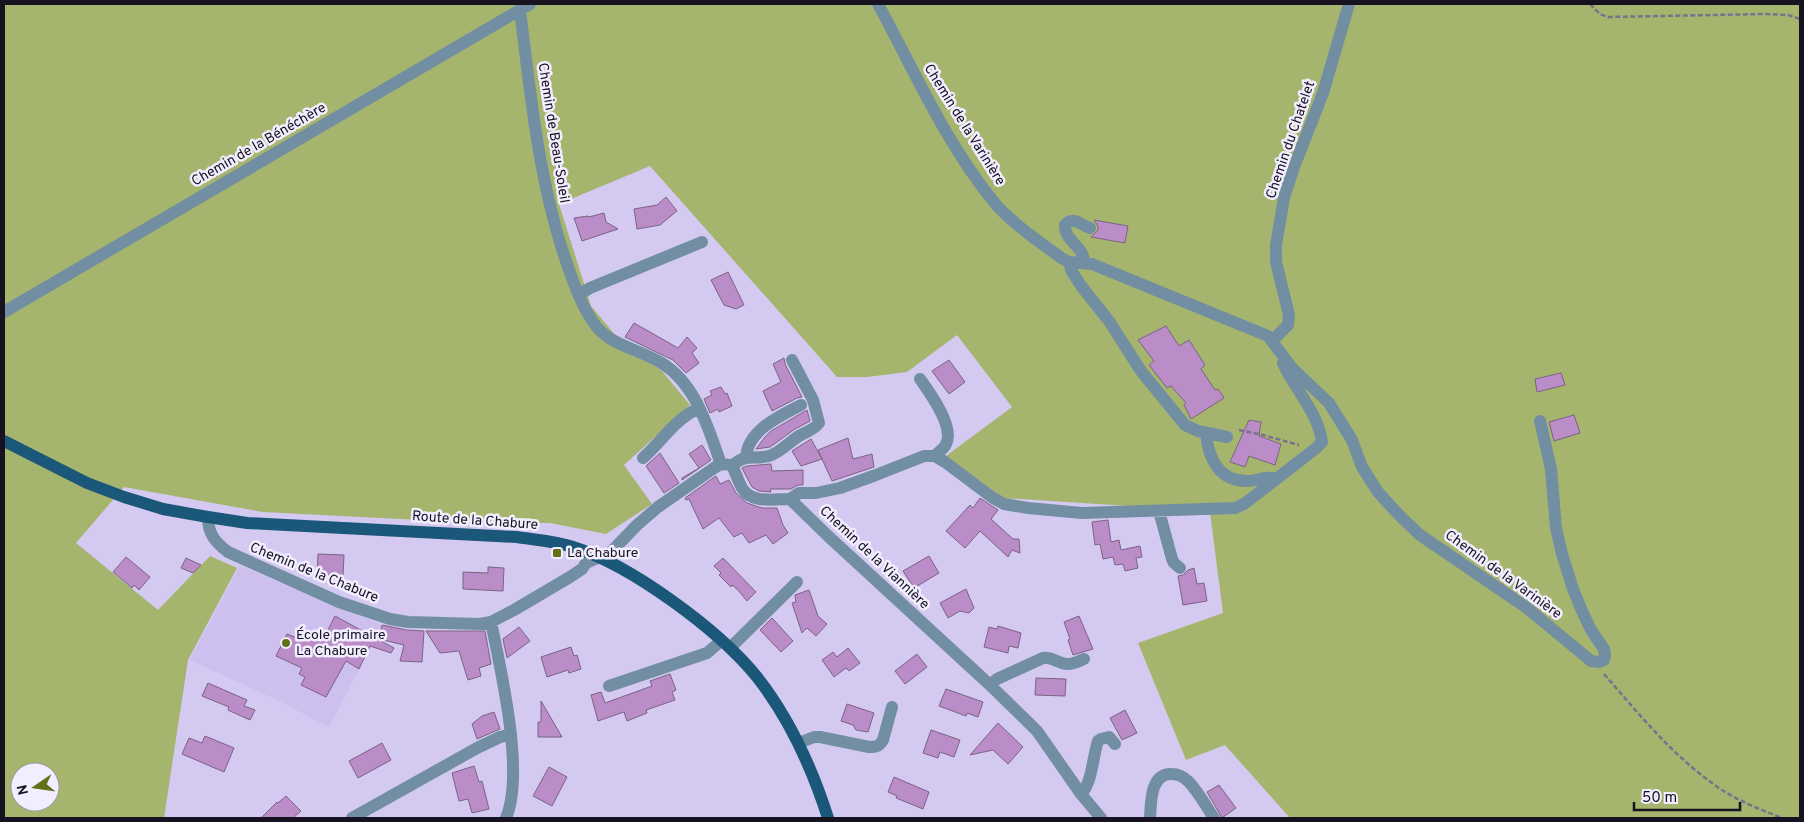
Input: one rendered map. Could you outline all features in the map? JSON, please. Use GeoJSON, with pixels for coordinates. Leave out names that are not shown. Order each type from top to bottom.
{"type":"FeatureCollection","features":[{"type":"Feature","properties":{"kind":"main road","name":"Route de la Chabure"},"geometry":{"type":"LineString","coordinates":[[4,441],[87,483],[124,497],[163,508],[208,517],[247,523],[517,537],[567,546],[598,558],[627,573],[686,612],[725,644],[757,677],[780,710],[799,743],[818,786],[826,818]]}},
{"type":"Feature","properties":{"kind":"street","name":"Chemin de la Varinière"},"geometry":{"type":"LineString","coordinates":[[878,4],[938,117],[970,169],[994,203],[1030,235],[1069,262],[1092,264],[1260,332],[1276,345],[1294,369],[1329,403],[1352,440],[1362,467],[1378,492],[1398,514],[1420,535],[1527,608],[1591,661],[1599,662],[1604,660],[1606,655],[1604,649],[1591,630],[1579,604],[1562,554],[1556,528],[1551,469],[1540,421]]}},
{"type":"Feature","properties":{"kind":"street","name":"Chemin du Chatelet"},"geometry":{"type":"LineString","coordinates":[[1276,345],[1288,325],[1289,315],[1276,262],[1284,198],[1323,93],[1349,4]]}},
{"type":"Feature","properties":{"kind":"street","name":"Chemin de Beau-Soleil"},"geometry":{"type":"LineString","coordinates":[[525,7],[542,171],[552,218],[579,295],[593,322],[604,335],[666,366],[691,392],[727,465]]}},
{"type":"Feature","properties":{"kind":"street","name":"Chemin de la Bénéchère"},"geometry":{"type":"LineString","coordinates":[[4,312],[525,7]]}},
{"type":"Feature","properties":{"kind":"street"},"geometry":{"type":"LineString","coordinates":[[1084,262],[1081,250],[1066,234],[1065,225],[1071,220],[1075,220],[1090,228]]}},
{"type":"Feature","properties":{"kind":"street"},"geometry":{"type":"LineString","coordinates":[[579,295],[590,288],[702,242]]}},
{"type":"Feature","properties":{"kind":"street","name":"Chemin de la Varinière"},"geometry":{"type":"LineString","coordinates":[[1069,262],[1072,272],[1082,287],[1109,321],[1151,383],[1185,425],[1198,431],[1227,437]]}},
{"type":"Feature","properties":{"kind":"street"},"geometry":{"type":"LineString","coordinates":[[727,465],[742,489],[748,496],[756,499],[790,499],[799,493],[816,493],[840,488],[912,459],[935,456],[965,475],[993,498],[1004,504],[1082,513],[1235,508],[1244,504],[1322,442],[1316,418],[1291,379],[1276,345]]}},
{"type":"Feature","properties":{"kind":"street"},"geometry":{"type":"LineString","coordinates":[[598,558],[611,552],[637,525],[671,497],[740,459],[775,454],[797,437],[817,427],[819,419],[810,393],[792,360]]}},
{"type":"Feature","properties":{"kind":"street"},"geometry":{"type":"LineString","coordinates":[[920,379],[934,399],[948,431],[946,444],[935,456]]}},
{"type":"Feature","properties":{"kind":"street"},"geometry":{"type":"LineString","coordinates":[[746,457],[748,444],[754,436],[774,420],[801,405]]}},
{"type":"Feature","properties":{"kind":"street"},"geometry":{"type":"LineString","coordinates":[[643,458],[657,446],[670,428],[699,408]]}},
{"type":"Feature","properties":{"kind":"street"},"geometry":{"type":"LineString","coordinates":[[1206,433],[1210,453],[1218,470],[1227,476],[1241,481],[1254,481],[1267,477],[1275,479]]}},
{"type":"Feature","properties":{"kind":"street","name":"Chemin de la Viannière"},"geometry":{"type":"LineString","coordinates":[[790,499],[1037,731],[1081,794],[1101,818]]}},
{"type":"Feature","properties":{"kind":"street"},"geometry":{"type":"LineString","coordinates":[[1159,511],[1172,559],[1180,568]]}},
{"type":"Feature","properties":{"kind":"street","name":"Chemin de la Chabure"},"geometry":{"type":"LineString","coordinates":[[208,517],[210,534],[218,545],[238,558],[339,602],[390,619],[417,622],[480,624],[491,622],[538,597],[576,573],[586,563],[598,558]]}},
{"type":"Feature","properties":{"kind":"street"},"geometry":{"type":"LineString","coordinates":[[609,686],[707,653],[725,644],[797,582]]}},
{"type":"Feature","properties":{"kind":"street"},"geometry":{"type":"LineString","coordinates":[[491,622],[513,762],[512,791],[506,818]]}},
{"type":"Feature","properties":{"kind":"street"},"geometry":{"type":"LineString","coordinates":[[990,685],[997,679],[1043,658],[1048,657],[1062,664],[1070,664],[1084,659]]}},
{"type":"Feature","properties":{"kind":"street"},"geometry":{"type":"LineString","coordinates":[[799,743],[820,736],[876,747],[883,740],[892,707]]}},
{"type":"Feature","properties":{"kind":"street"},"geometry":{"type":"LineString","coordinates":[[352,818],[477,748],[500,737],[510,735]]}},
{"type":"Feature","properties":{"kind":"street"},"geometry":{"type":"LineString","coordinates":[[1081,794],[1088,781],[1098,741],[1109,737],[1115,744]]}},
{"type":"Feature","properties":{"kind":"street"},"geometry":{"type":"LineString","coordinates":[[1150,818],[1152,798],[1157,782],[1162,776],[1173,774],[1181,776],[1188,781],[1214,818]]}},
{"type":"Feature","properties":{"kind":"path"},"geometry":{"type":"LineString","coordinates":[[1590,4],[1600,14],[1608,17],[1764,14],[1788,15],[1800,19]]}},
{"type":"Feature","properties":{"kind":"path"},"geometry":{"type":"LineString","coordinates":[[1227,437],[1233,432],[1243,430],[1315,449]]}},
{"type":"Feature","properties":{"kind":"path"},"geometry":{"type":"LineString","coordinates":[[1591,661],[1680,758],[1717,786],[1750,805],[1782,818]]}},
{"type":"Feature","properties":{"kind":"shaded area","name":"École primaire La Chabure"},"geometry":{"type":"Polygon","coordinates":[[[240,566],[382,625],[329,727],[275,699],[190,660],[240,566]]]}},
{"type":"Feature","properties":{"kind":"green space"},"geometry":{"type":"Polygon","coordinates":[[[4,4],[1800,4],[1800,818],[1290,818],[1225,745],[1186,760],[1138,643],[1223,613],[1209,505],[1144,507],[1003,498],[946,456],[1012,407],[957,335],[907,372],[867,377],[837,377],[650,166],[559,204],[591,306],[617,337],[662,371],[690,405],[624,465],[652,504],[606,534],[550,523],[479,523],[263,512],[124,487],[76,543],[158,610],[210,556],[237,568],[188,660],[164,818],[4,818],[4,4]]]}},
{"type":"Feature","properties":{"kind":"building"},"geometry":{"type":"Polygon","coordinates":[[[666,197],[677,211],[660,225],[637,229],[634,209],[657,205],[666,197]]]}},
{"type":"Feature","properties":{"kind":"building"},"geometry":{"type":"Polygon","coordinates":[[[604,213],[606,222],[618,229],[582,241],[574,218],[604,213]]]}},
{"type":"Feature","properties":{"kind":"building"},"geometry":{"type":"Polygon","coordinates":[[[1094,220],[1128,226],[1125,243],[1091,237],[1098,230],[1094,220]]]}},
{"type":"Feature","properties":{"kind":"building"},"geometry":{"type":"Polygon","coordinates":[[[728,272],[744,305],[736,309],[724,305],[711,280],[728,272]]]}},
{"type":"Feature","properties":{"kind":"building"},"geometry":{"type":"Polygon","coordinates":[[[634,323],[678,348],[687,337],[697,348],[692,353],[699,363],[686,373],[673,360],[625,337],[634,323]]]}},
{"type":"Feature","properties":{"kind":"building"},"geometry":{"type":"Polygon","coordinates":[[[1166,326],[1179,346],[1189,340],[1205,365],[1201,369],[1215,390],[1218,389],[1224,398],[1191,419],[1184,405],[1186,403],[1171,386],[1167,388],[1149,365],[1154,361],[1138,340],[1166,326]]]}},
{"type":"Feature","properties":{"kind":"building"},"geometry":{"type":"Polygon","coordinates":[[[784,358],[785,364],[802,397],[772,411],[763,391],[781,382],[773,364],[784,358]]]}},
{"type":"Feature","properties":{"kind":"building"},"geometry":{"type":"Polygon","coordinates":[[[949,360],[965,382],[949,394],[932,371],[949,360]]]}},
{"type":"Feature","properties":{"kind":"building"},"geometry":{"type":"Polygon","coordinates":[[[1561,373],[1565,385],[1537,392],[1535,379],[1561,373]]]}},
{"type":"Feature","properties":{"kind":"building"},"geometry":{"type":"Polygon","coordinates":[[[721,387],[725,394],[727,393],[732,406],[719,412],[718,409],[710,413],[704,399],[712,395],[710,391],[721,387]]]}},
{"type":"Feature","properties":{"kind":"building"},"geometry":{"type":"Polygon","coordinates":[[[807,410],[810,421],[770,447],[756,449],[771,431],[807,410]]]}},
{"type":"Feature","properties":{"kind":"building"},"geometry":{"type":"Polygon","coordinates":[[[1574,415],[1580,433],[1554,441],[1549,422],[1574,415]]]}},
{"type":"Feature","properties":{"kind":"building"},"geometry":{"type":"Polygon","coordinates":[[[1249,420],[1261,422],[1259,436],[1281,444],[1275,465],[1249,456],[1245,467],[1230,462],[1249,420]]]}},
{"type":"Feature","properties":{"kind":"building"},"geometry":{"type":"Polygon","coordinates":[[[848,438],[853,459],[872,454],[874,467],[832,481],[818,450],[848,438]]]}},
{"type":"Feature","properties":{"kind":"building"},"geometry":{"type":"Polygon","coordinates":[[[811,439],[822,459],[801,466],[792,451],[811,439]]]}},
{"type":"Feature","properties":{"kind":"building"},"geometry":{"type":"Polygon","coordinates":[[[702,445],[711,460],[682,480],[682,478],[699,468],[689,454],[702,445]]]}},
{"type":"Feature","properties":{"kind":"building"},"geometry":{"type":"Polygon","coordinates":[[[660,453],[679,483],[664,493],[646,466],[660,453]]]}},
{"type":"Feature","properties":{"kind":"building"},"geometry":{"type":"Polygon","coordinates":[[[771,464],[772,471],[803,470],[803,485],[798,485],[791,489],[770,489],[771,492],[759,491],[752,487],[742,468],[771,464]]]}},
{"type":"Feature","properties":{"kind":"building"},"geometry":{"type":"Polygon","coordinates":[[[716,476],[720,484],[729,480],[736,493],[747,503],[762,508],[777,508],[788,533],[773,544],[766,535],[749,543],[742,533],[734,537],[719,518],[703,529],[689,499],[686,500],[685,498],[716,476]]]}},
{"type":"Feature","properties":{"kind":"building"},"geometry":{"type":"Polygon","coordinates":[[[980,498],[998,510],[991,519],[1013,539],[1019,539],[1020,553],[1012,550],[1008,557],[980,531],[965,548],[946,531],[970,505],[973,508],[980,498]]]}},
{"type":"Feature","properties":{"kind":"building"},"geometry":{"type":"Polygon","coordinates":[[[1108,520],[1111,542],[1119,540],[1121,550],[1140,546],[1142,557],[1136,558],[1138,568],[1125,571],[1123,564],[1115,565],[1113,557],[1103,559],[1100,544],[1095,545],[1092,522],[1108,520]]]}},
{"type":"Feature","properties":{"kind":"building"},"geometry":{"type":"Polygon","coordinates":[[[318,554],[344,555],[343,576],[317,574],[318,554]]]}},
{"type":"Feature","properties":{"kind":"building"},"geometry":{"type":"Polygon","coordinates":[[[929,556],[939,573],[914,588],[903,571],[929,556]]]}},
{"type":"Feature","properties":{"kind":"building"},"geometry":{"type":"Polygon","coordinates":[[[126,557],[150,577],[139,590],[134,585],[132,588],[113,572],[126,557]]]}},
{"type":"Feature","properties":{"kind":"building"},"geometry":{"type":"Polygon","coordinates":[[[186,558],[201,565],[193,573],[181,568],[186,558]]]}},
{"type":"Feature","properties":{"kind":"building"},"geometry":{"type":"Polygon","coordinates":[[[723,558],[756,592],[747,601],[738,590],[732,585],[731,587],[719,575],[721,573],[714,566],[723,558]]]}},
{"type":"Feature","properties":{"kind":"building"},"geometry":{"type":"Polygon","coordinates":[[[488,567],[504,568],[503,591],[463,589],[463,572],[488,573],[488,567]]]}},
{"type":"Feature","properties":{"kind":"building"},"geometry":{"type":"Polygon","coordinates":[[[1194,568],[1197,584],[1204,583],[1207,601],[1183,605],[1178,576],[1194,568]]]}},
{"type":"Feature","properties":{"kind":"building"},"geometry":{"type":"Polygon","coordinates":[[[966,589],[974,608],[969,613],[960,611],[948,618],[940,603],[966,589]]]}},
{"type":"Feature","properties":{"kind":"building"},"geometry":{"type":"Polygon","coordinates":[[[809,590],[818,616],[827,624],[816,636],[807,628],[802,633],[792,603],[796,602],[795,595],[809,590]]]}},
{"type":"Feature","properties":{"kind":"building"},"geometry":{"type":"Polygon","coordinates":[[[335,616],[394,648],[391,653],[370,646],[359,669],[346,661],[326,697],[301,685],[305,677],[299,674],[302,668],[276,656],[287,634],[304,641],[309,631],[323,640],[335,616]]]}},
{"type":"Feature","properties":{"kind":"building"},"geometry":{"type":"Polygon","coordinates":[[[1079,616],[1093,649],[1073,655],[1064,622],[1079,616]]]}},
{"type":"Feature","properties":{"kind":"building"},"geometry":{"type":"Polygon","coordinates":[[[772,618],[793,641],[781,652],[760,630],[772,618]]]}},
{"type":"Feature","properties":{"kind":"building"},"geometry":{"type":"Polygon","coordinates":[[[382,625],[424,631],[422,662],[400,661],[404,645],[379,639],[382,625]]]}},
{"type":"Feature","properties":{"kind":"building"},"geometry":{"type":"Polygon","coordinates":[[[998,626],[1021,633],[1018,648],[1009,646],[1008,653],[984,647],[989,627],[997,629],[998,626]]]}},
{"type":"Feature","properties":{"kind":"building"},"geometry":{"type":"Polygon","coordinates":[[[519,627],[530,641],[507,658],[503,639],[519,627]]]}},
{"type":"Feature","properties":{"kind":"building"},"geometry":{"type":"Polygon","coordinates":[[[426,631],[485,631],[491,664],[479,668],[481,676],[468,680],[459,651],[440,653],[426,631]]]}},
{"type":"Feature","properties":{"kind":"building"},"geometry":{"type":"Polygon","coordinates":[[[571,647],[574,656],[577,655],[581,669],[569,673],[568,670],[547,677],[541,657],[571,647]]]}},
{"type":"Feature","properties":{"kind":"building"},"geometry":{"type":"Polygon","coordinates":[[[848,648],[860,663],[849,671],[846,668],[834,677],[822,660],[833,652],[837,657],[848,648]]]}},
{"type":"Feature","properties":{"kind":"building"},"geometry":{"type":"Polygon","coordinates":[[[917,654],[927,667],[905,684],[895,671],[917,654]]]}},
{"type":"Feature","properties":{"kind":"building"},"geometry":{"type":"Polygon","coordinates":[[[670,674],[676,690],[672,692],[675,700],[646,710],[647,713],[627,721],[624,712],[598,721],[591,695],[601,692],[605,703],[652,686],[650,681],[670,674]]]}},
{"type":"Feature","properties":{"kind":"building"},"geometry":{"type":"Polygon","coordinates":[[[1036,678],[1066,679],[1065,696],[1035,695],[1036,678]]]}},
{"type":"Feature","properties":{"kind":"building"},"geometry":{"type":"Polygon","coordinates":[[[208,683],[247,700],[244,706],[255,710],[250,720],[228,710],[229,707],[202,696],[208,683]]]}},
{"type":"Feature","properties":{"kind":"building"},"geometry":{"type":"Polygon","coordinates":[[[946,689],[983,702],[978,717],[967,713],[966,716],[939,706],[946,689]]]}},
{"type":"Feature","properties":{"kind":"building"},"geometry":{"type":"Polygon","coordinates":[[[541,701],[562,737],[538,737],[538,722],[541,722],[541,701]]]}},
{"type":"Feature","properties":{"kind":"building"},"geometry":{"type":"Polygon","coordinates":[[[847,704],[874,713],[868,732],[856,730],[853,725],[841,721],[847,704]]]}},
{"type":"Feature","properties":{"kind":"building"},"geometry":{"type":"Polygon","coordinates":[[[1125,710],[1137,733],[1122,740],[1110,718],[1125,710]]]}},
{"type":"Feature","properties":{"kind":"building"},"geometry":{"type":"Polygon","coordinates":[[[494,712],[500,729],[477,739],[472,724],[482,716],[494,712]]]}},
{"type":"Feature","properties":{"kind":"building"},"geometry":{"type":"Polygon","coordinates":[[[998,723],[1023,747],[1008,764],[993,750],[970,755],[998,723]]]}},
{"type":"Feature","properties":{"kind":"building"},"geometry":{"type":"Polygon","coordinates":[[[931,730],[960,740],[954,757],[940,752],[938,758],[923,753],[931,730]]]}},
{"type":"Feature","properties":{"kind":"building"},"geometry":{"type":"Polygon","coordinates":[[[205,736],[234,748],[224,772],[182,754],[189,738],[202,743],[205,736]]]}},
{"type":"Feature","properties":{"kind":"building"},"geometry":{"type":"Polygon","coordinates":[[[382,743],[391,760],[358,778],[349,761],[382,743]]]}},
{"type":"Feature","properties":{"kind":"building"},"geometry":{"type":"Polygon","coordinates":[[[474,766],[479,782],[482,781],[489,809],[472,813],[468,799],[459,801],[452,773],[474,766]]]}},
{"type":"Feature","properties":{"kind":"building"},"geometry":{"type":"Polygon","coordinates":[[[549,767],[567,777],[552,806],[533,796],[549,767]]]}},
{"type":"Feature","properties":{"kind":"building"},"geometry":{"type":"Polygon","coordinates":[[[894,777],[929,792],[923,809],[896,798],[897,796],[888,792],[894,777]]]}},
{"type":"Feature","properties":{"kind":"building"},"geometry":{"type":"Polygon","coordinates":[[[1219,785],[1236,808],[1222,818],[1207,792],[1219,785]]]}},
{"type":"Feature","properties":{"kind":"building"},"geometry":{"type":"Polygon","coordinates":[[[286,796],[301,811],[293,818],[261,818],[277,802],[286,796]]]}},
{"type":"Feature","properties":{"kind":"place","name":"La Chabure"},"geometry":{"type":"Point","coordinates":[557,553]}},
{"type":"Feature","properties":{"kind":"place","name":"École primaire La Chabure"},"geometry":{"type":"Point","coordinates":[286,643]}}]}
